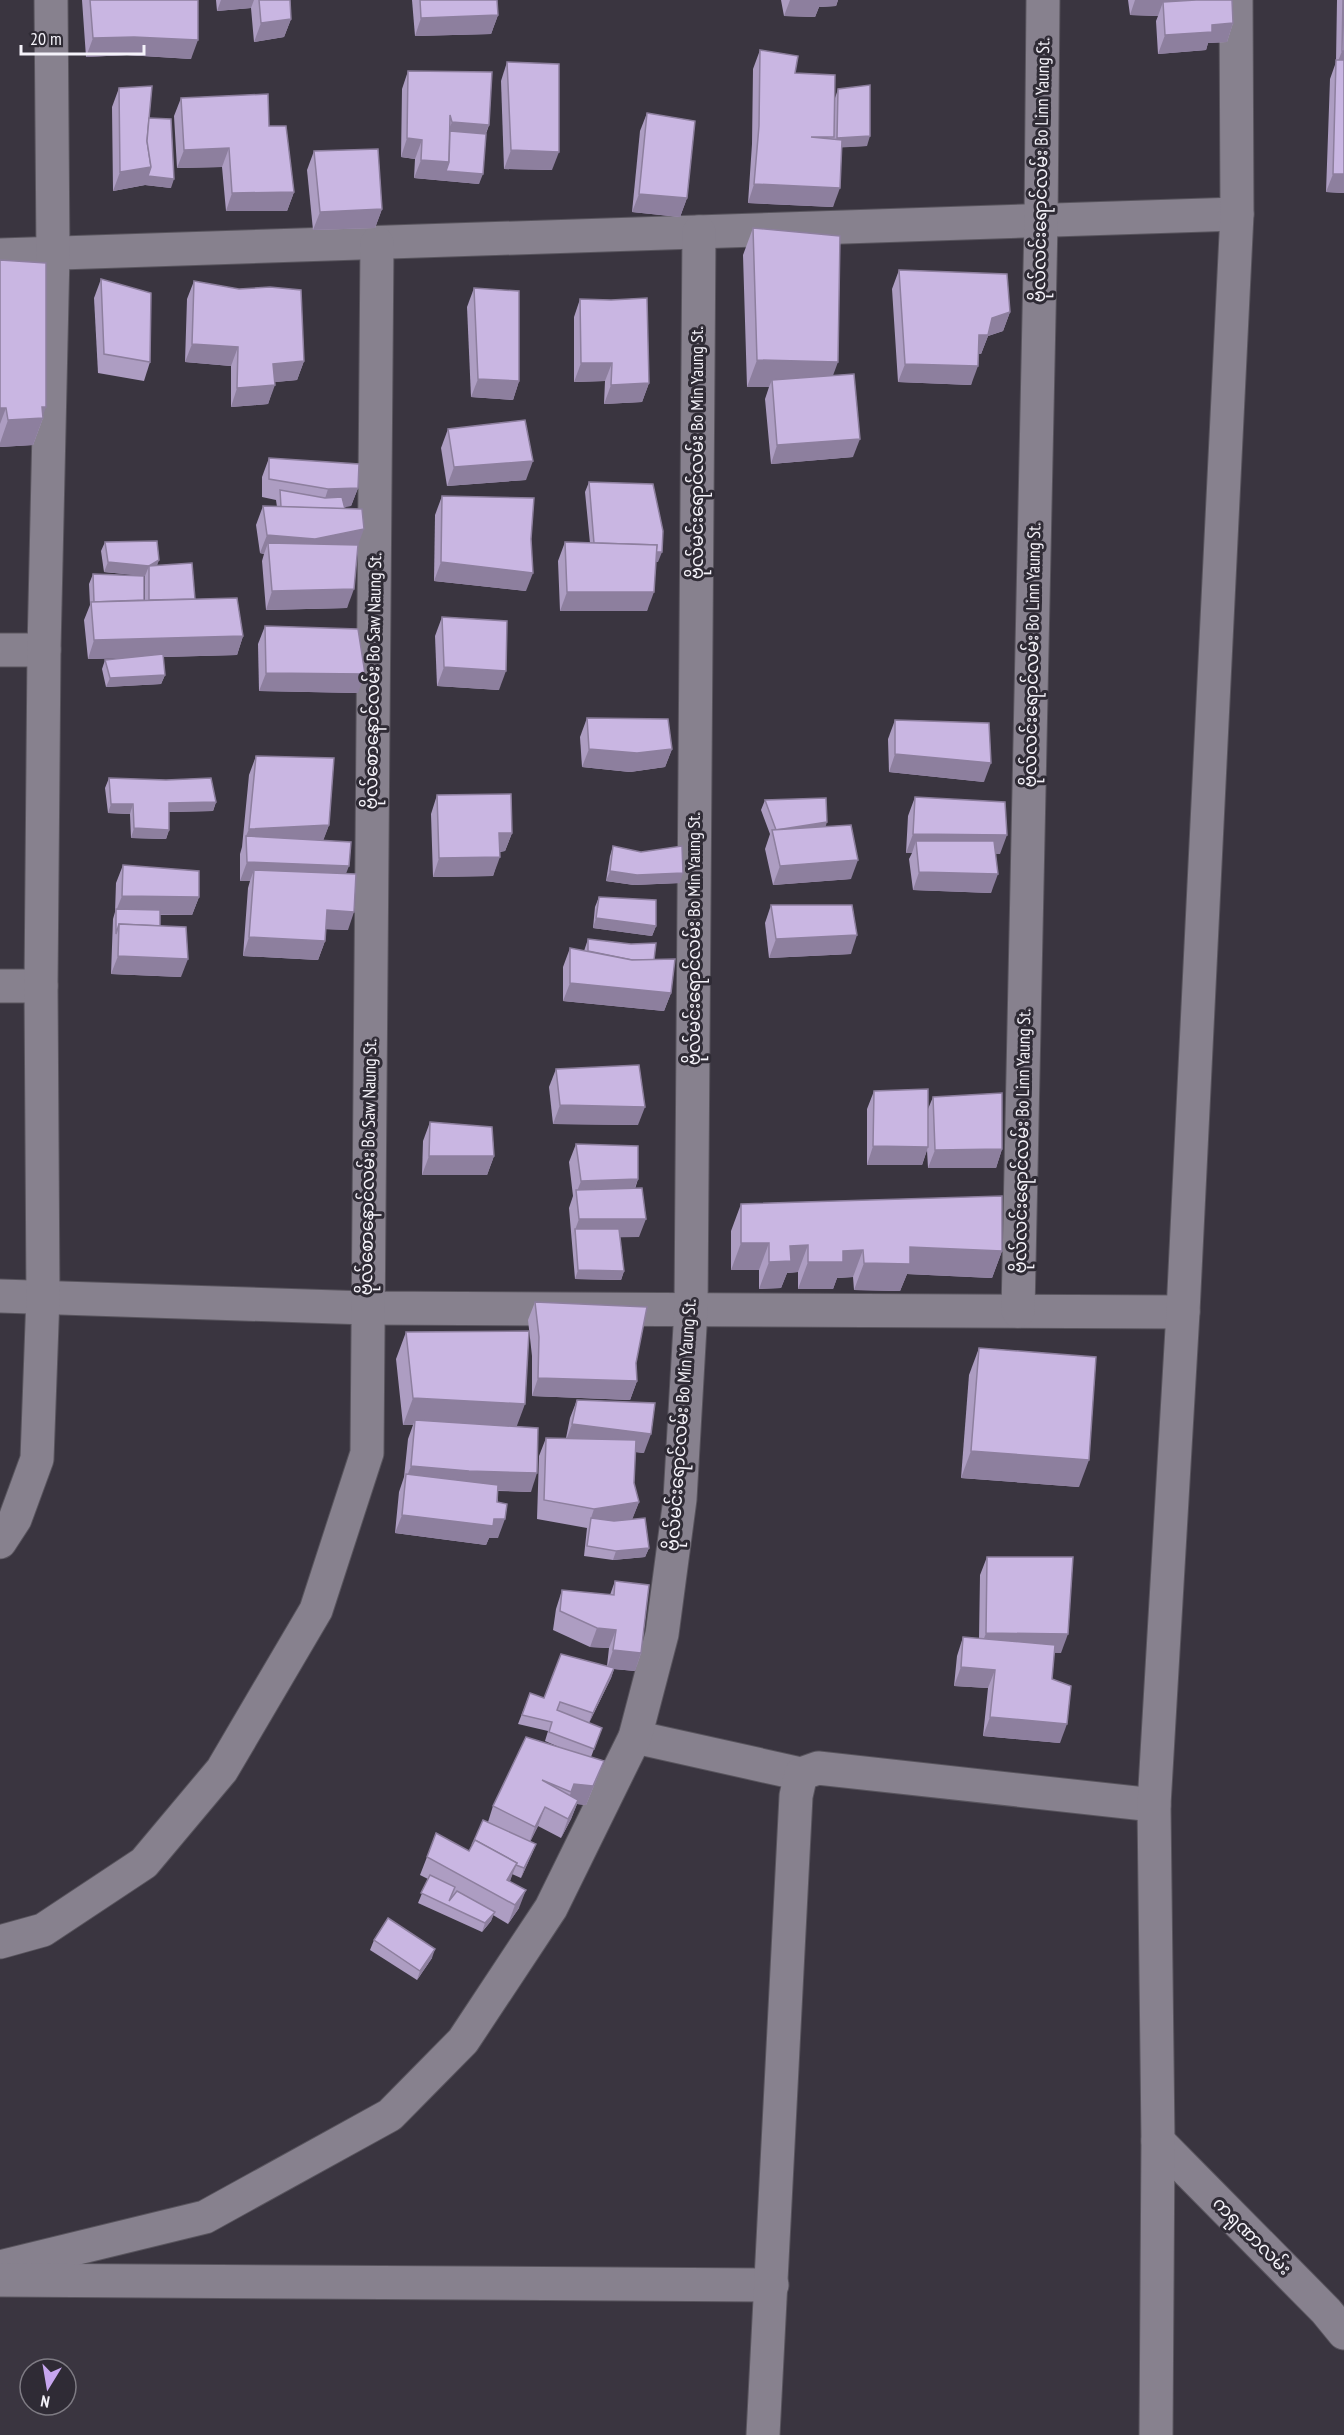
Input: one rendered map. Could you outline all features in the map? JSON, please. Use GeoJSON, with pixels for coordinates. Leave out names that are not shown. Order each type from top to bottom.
{"type":"FeatureCollection","features":[{"type":"Feature","properties":{"kind":"street"},"geometry":{"type":"LineString","coordinates":[[0,1542],[15,1519],[37,1459],[43,1296],[41,986],[44,650],[53,253],[51,0]]}},
{"type":"Feature","properties":{"kind":"street","name":"ဗိုလ်လင်းရောင်လမ်း Bo Linn Yaung St."},"geometry":{"type":"LineString","coordinates":[[1018,1311],[1041,221],[1043,0]]}},
{"type":"Feature","properties":{"kind":"street"},"geometry":{"type":"LineString","coordinates":[[1156,2435],[1158,2141],[1154,1805],[1183,1312],[1237,214],[1236,0]]}},
{"type":"Feature","properties":{"kind":"street"},"geometry":{"type":"LineString","coordinates":[[0,255],[1237,214]]}},
{"type":"Feature","properties":{"kind":"street","name":"ဗိုလ်မင်းရောင်လမ်း Bo Min Yaung St."},"geometry":{"type":"LineString","coordinates":[[0,2267],[205,2217],[390,2115],[463,2041],[551,1908],[635,1737],[662,1634],[680,1499],[691,1309],[699,232]]}},
{"type":"Feature","properties":{"kind":"street","name":"ဗိုလ်စောနောင်လမ်း Bo Saw Naung St."},"geometry":{"type":"LineString","coordinates":[[0,1942],[43,1930],[144,1863],[222,1770],[316,1610],[367,1453],[376,243]]}},
{"type":"Feature","properties":{"kind":"street"},"geometry":{"type":"LineString","coordinates":[[0,650],[44,650]]}},
{"type":"Feature","properties":{"kind":"street"},"geometry":{"type":"LineString","coordinates":[[0,986],[41,986]]}},
{"type":"Feature","properties":{"kind":"street"},"geometry":{"type":"LineString","coordinates":[[0,1296],[367,1308],[1183,1312]]}},
{"type":"Feature","properties":{"kind":"street"},"geometry":{"type":"LineString","coordinates":[[635,1737],[801,1774],[818,1768],[1154,1805]]}},
{"type":"Feature","properties":{"kind":"street"},"geometry":{"type":"LineString","coordinates":[[763,2435],[796,1796],[801,1774]]}},
{"type":"Feature","properties":{"kind":"street","name":"ကရုဏာလမ်း"},"geometry":{"type":"LineString","coordinates":[[1158,2141],[1326,2311],[1344,2333]]}},
{"type":"Feature","properties":{"kind":"street"},"geometry":{"type":"LineString","coordinates":[[0,2280],[772,2284]]}},
{"type":"Feature","properties":{"kind":"building"},"geometry":{"type":"Polygon","coordinates":[[[90,0],[198,0],[198,40],[93,38],[90,0]]]}},
{"type":"Feature","properties":{"kind":"building"},"geometry":{"type":"Polygon","coordinates":[[[259,0],[290,0],[291,19],[261,23],[259,0]]]}},
{"type":"Feature","properties":{"kind":"building"},"geometry":{"type":"Polygon","coordinates":[[[420,0],[497,0],[498,15],[421,18],[420,0]]]}},
{"type":"Feature","properties":{"kind":"building"},"geometry":{"type":"Polygon","coordinates":[[[1232,0],[1233,23],[1212,25],[1212,32],[1165,35],[1163,2],[1232,0]]]}},
{"type":"Feature","properties":{"kind":"building"},"geometry":{"type":"Polygon","coordinates":[[[1343,0],[1344,51],[1342,51],[1343,0]]]}},
{"type":"Feature","properties":{"kind":"building"},"geometry":{"type":"Polygon","coordinates":[[[760,50],[798,56],[795,73],[835,75],[834,137],[811,137],[842,140],[840,188],[754,184],[759,126],[760,50]]]}},
{"type":"Feature","properties":{"kind":"building"},"geometry":{"type":"Polygon","coordinates":[[[1336,60],[1344,60],[1344,174],[1333,174],[1336,60]]]}},
{"type":"Feature","properties":{"kind":"building"},"geometry":{"type":"Polygon","coordinates":[[[507,62],[559,64],[559,152],[511,150],[507,62]]]}},
{"type":"Feature","properties":{"kind":"building"},"geometry":{"type":"Polygon","coordinates":[[[408,71],[492,72],[489,125],[452,122],[450,115],[449,162],[421,160],[422,140],[407,138],[408,71]]]}},
{"type":"Feature","properties":{"kind":"building"},"geometry":{"type":"Polygon","coordinates":[[[870,85],[870,136],[837,138],[838,89],[870,85]]]}},
{"type":"Feature","properties":{"kind":"building"},"geometry":{"type":"Polygon","coordinates":[[[152,86],[147,141],[151,167],[120,172],[119,88],[152,86]]]}},
{"type":"Feature","properties":{"kind":"building"},"geometry":{"type":"Polygon","coordinates":[[[268,94],[269,126],[286,126],[294,192],[232,193],[229,148],[184,150],[181,98],[268,94]]]}},
{"type":"Feature","properties":{"kind":"building"},"geometry":{"type":"Polygon","coordinates":[[[647,113],[695,121],[687,198],[639,194],[647,113]]]}},
{"type":"Feature","properties":{"kind":"building"},"geometry":{"type":"Polygon","coordinates":[[[149,118],[171,119],[174,179],[148,176],[151,167],[147,141],[149,118]]]}},
{"type":"Feature","properties":{"kind":"building"},"geometry":{"type":"Polygon","coordinates":[[[450,131],[486,134],[483,174],[446,171],[449,162],[450,131]]]}},
{"type":"Feature","properties":{"kind":"building"},"geometry":{"type":"Polygon","coordinates":[[[378,149],[382,209],[320,212],[314,151],[378,149]]]}},
{"type":"Feature","properties":{"kind":"building"},"geometry":{"type":"Polygon","coordinates":[[[753,228],[840,236],[838,362],[757,360],[753,228]]]}},
{"type":"Feature","properties":{"kind":"building"},"geometry":{"type":"Polygon","coordinates":[[[0,260],[46,263],[46,407],[42,407],[43,418],[8,420],[6,408],[0,408],[0,260]]]}},
{"type":"Feature","properties":{"kind":"building"},"geometry":{"type":"Polygon","coordinates":[[[899,270],[1007,274],[1010,312],[992,318],[988,335],[979,335],[978,366],[905,364],[899,270]]]}},
{"type":"Feature","properties":{"kind":"building"},"geometry":{"type":"Polygon","coordinates":[[[101,279],[151,293],[150,362],[104,354],[101,279]]]}},
{"type":"Feature","properties":{"kind":"building"},"geometry":{"type":"Polygon","coordinates":[[[194,281],[239,289],[270,287],[301,290],[304,361],[273,364],[275,385],[237,388],[238,347],[192,344],[194,281]]]}},
{"type":"Feature","properties":{"kind":"building"},"geometry":{"type":"Polygon","coordinates":[[[474,288],[519,291],[519,381],[478,379],[474,288]]]}},
{"type":"Feature","properties":{"kind":"building"},"geometry":{"type":"Polygon","coordinates":[[[647,298],[649,383],[611,385],[612,363],[581,363],[580,299],[647,298]]]}},
{"type":"Feature","properties":{"kind":"building"},"geometry":{"type":"Polygon","coordinates":[[[854,374],[860,439],[777,445],[772,380],[854,374]]]}},
{"type":"Feature","properties":{"kind":"building"},"geometry":{"type":"Polygon","coordinates":[[[525,420],[533,461],[454,467],[448,429],[525,420]]]}},
{"type":"Feature","properties":{"kind":"building"},"geometry":{"type":"Polygon","coordinates":[[[269,458],[359,464],[358,488],[328,489],[269,479],[269,458]]]}},
{"type":"Feature","properties":{"kind":"building"},"geometry":{"type":"Polygon","coordinates":[[[589,482],[653,484],[663,531],[662,552],[656,552],[657,545],[594,543],[589,482]]]}},
{"type":"Feature","properties":{"kind":"building"},"geometry":{"type":"Polygon","coordinates":[[[280,490],[325,498],[342,497],[345,509],[281,507],[280,490]]]}},
{"type":"Feature","properties":{"kind":"building"},"geometry":{"type":"Polygon","coordinates":[[[442,496],[534,498],[531,539],[533,573],[441,562],[442,496]]]}},
{"type":"Feature","properties":{"kind":"building"},"geometry":{"type":"Polygon","coordinates":[[[263,506],[362,509],[364,529],[315,539],[267,535],[263,506]]]}},
{"type":"Feature","properties":{"kind":"building"},"geometry":{"type":"Polygon","coordinates":[[[157,541],[159,560],[149,566],[108,562],[105,542],[157,541]]]}},
{"type":"Feature","properties":{"kind":"building"},"geometry":{"type":"Polygon","coordinates":[[[565,542],[657,545],[654,592],[567,592],[565,542]]]}},
{"type":"Feature","properties":{"kind":"building"},"geometry":{"type":"Polygon","coordinates":[[[268,543],[358,545],[354,589],[272,591],[268,543]]]}},
{"type":"Feature","properties":{"kind":"building"},"geometry":{"type":"Polygon","coordinates":[[[192,563],[195,599],[149,600],[149,566],[192,563]]]}},
{"type":"Feature","properties":{"kind":"building"},"geometry":{"type":"Polygon","coordinates":[[[93,574],[144,576],[144,600],[94,602],[93,574]]]}},
{"type":"Feature","properties":{"kind":"building"},"geometry":{"type":"Polygon","coordinates":[[[237,598],[243,636],[94,640],[91,602],[237,598]]]}},
{"type":"Feature","properties":{"kind":"building"},"geometry":{"type":"Polygon","coordinates":[[[442,617],[507,621],[506,671],[444,667],[442,617]]]}},
{"type":"Feature","properties":{"kind":"building"},"geometry":{"type":"Polygon","coordinates":[[[265,626],[358,629],[365,674],[266,673],[265,626]]]}},
{"type":"Feature","properties":{"kind":"building"},"geometry":{"type":"Polygon","coordinates":[[[163,654],[165,675],[110,678],[105,660],[163,654]]]}},
{"type":"Feature","properties":{"kind":"building"},"geometry":{"type":"Polygon","coordinates":[[[587,718],[668,719],[672,749],[637,753],[589,749],[587,718]]]}},
{"type":"Feature","properties":{"kind":"building"},"geometry":{"type":"Polygon","coordinates":[[[895,720],[989,723],[991,763],[895,754],[895,720]]]}},
{"type":"Feature","properties":{"kind":"building"},"geometry":{"type":"Polygon","coordinates":[[[256,756],[334,758],[329,825],[249,829],[256,756]]]}},
{"type":"Feature","properties":{"kind":"building"},"geometry":{"type":"Polygon","coordinates":[[[109,778],[166,780],[211,778],[216,802],[169,803],[169,830],[134,828],[133,804],[111,804],[109,778]]]}},
{"type":"Feature","properties":{"kind":"building"},"geometry":{"type":"Polygon","coordinates":[[[511,794],[512,833],[499,833],[500,857],[439,858],[437,795],[511,794]]]}},
{"type":"Feature","properties":{"kind":"building"},"geometry":{"type":"Polygon","coordinates":[[[915,797],[1005,802],[1007,835],[913,834],[915,797]]]}},
{"type":"Feature","properties":{"kind":"building"},"geometry":{"type":"Polygon","coordinates":[[[826,798],[827,822],[776,830],[765,800],[826,798]]]}},
{"type":"Feature","properties":{"kind":"building"},"geometry":{"type":"Polygon","coordinates":[[[851,825],[858,860],[780,866],[772,830],[851,825]]]}},
{"type":"Feature","properties":{"kind":"building"},"geometry":{"type":"Polygon","coordinates":[[[246,836],[351,842],[349,866],[247,862],[246,836]]]}},
{"type":"Feature","properties":{"kind":"building"},"geometry":{"type":"Polygon","coordinates":[[[916,841],[994,841],[998,874],[919,872],[916,841]]]}},
{"type":"Feature","properties":{"kind":"building"},"geometry":{"type":"Polygon","coordinates":[[[613,846],[641,852],[682,846],[683,873],[637,875],[610,871],[613,846]]]}},
{"type":"Feature","properties":{"kind":"building"},"geometry":{"type":"Polygon","coordinates":[[[123,865],[199,871],[199,897],[122,896],[123,865]]]}},
{"type":"Feature","properties":{"kind":"building"},"geometry":{"type":"Polygon","coordinates":[[[254,870],[356,874],[354,912],[327,910],[325,941],[249,937],[254,870]]]}},
{"type":"Feature","properties":{"kind":"building"},"geometry":{"type":"Polygon","coordinates":[[[599,897],[656,900],[656,926],[596,918],[599,897]]]}},
{"type":"Feature","properties":{"kind":"building"},"geometry":{"type":"Polygon","coordinates":[[[771,905],[852,905],[857,935],[776,939],[771,905]]]}},
{"type":"Feature","properties":{"kind":"building"},"geometry":{"type":"Polygon","coordinates":[[[116,909],[160,910],[160,926],[119,924],[116,934],[116,909]]]}},
{"type":"Feature","properties":{"kind":"building"},"geometry":{"type":"Polygon","coordinates":[[[119,924],[186,927],[188,959],[118,956],[119,924]]]}},
{"type":"Feature","properties":{"kind":"building"},"geometry":{"type":"Polygon","coordinates":[[[588,939],[631,944],[656,943],[654,960],[632,960],[588,951],[588,939]]]}},
{"type":"Feature","properties":{"kind":"building"},"geometry":{"type":"Polygon","coordinates":[[[570,948],[632,960],[675,959],[671,993],[570,983],[570,948]]]}},
{"type":"Feature","properties":{"kind":"building"},"geometry":{"type":"Polygon","coordinates":[[[639,1065],[645,1107],[560,1105],[556,1069],[639,1065]]]}},
{"type":"Feature","properties":{"kind":"building"},"geometry":{"type":"Polygon","coordinates":[[[928,1089],[928,1147],[873,1146],[874,1091],[928,1089]]]}},
{"type":"Feature","properties":{"kind":"building"},"geometry":{"type":"Polygon","coordinates":[[[1002,1093],[1002,1149],[935,1150],[933,1097],[1002,1093]]]}},
{"type":"Feature","properties":{"kind":"building"},"geometry":{"type":"Polygon","coordinates":[[[430,1122],[492,1127],[494,1156],[429,1156],[430,1122]]]}},
{"type":"Feature","properties":{"kind":"building"},"geometry":{"type":"Polygon","coordinates":[[[576,1144],[638,1146],[638,1179],[581,1181],[576,1144]]]}},
{"type":"Feature","properties":{"kind":"building"},"geometry":{"type":"Polygon","coordinates":[[[642,1188],[646,1219],[579,1219],[576,1190],[642,1188]]]}},
{"type":"Feature","properties":{"kind":"building"},"geometry":{"type":"Polygon","coordinates":[[[1002,1196],[1002,1251],[910,1247],[910,1264],[864,1263],[863,1250],[843,1251],[843,1262],[808,1262],[808,1245],[790,1246],[791,1261],[769,1262],[769,1243],[741,1243],[741,1204],[1002,1196]]]}},
{"type":"Feature","properties":{"kind":"building"},"geometry":{"type":"Polygon","coordinates":[[[575,1229],[619,1229],[624,1271],[578,1270],[575,1229]]]}},
{"type":"Feature","properties":{"kind":"building"},"geometry":{"type":"Polygon","coordinates":[[[535,1302],[647,1307],[636,1363],[637,1381],[538,1378],[539,1337],[535,1302]]]}},
{"type":"Feature","properties":{"kind":"building"},"geometry":{"type":"Polygon","coordinates":[[[529,1331],[525,1404],[413,1398],[406,1332],[529,1331]]]}},
{"type":"Feature","properties":{"kind":"building"},"geometry":{"type":"Polygon","coordinates":[[[979,1348],[1096,1357],[1089,1460],[971,1451],[979,1348]]]}},
{"type":"Feature","properties":{"kind":"building"},"geometry":{"type":"Polygon","coordinates":[[[577,1400],[655,1403],[651,1434],[572,1424],[577,1400]]]}},
{"type":"Feature","properties":{"kind":"building"},"geometry":{"type":"Polygon","coordinates":[[[415,1420],[538,1428],[537,1473],[411,1466],[415,1420]]]}},
{"type":"Feature","properties":{"kind":"building"},"geometry":{"type":"Polygon","coordinates":[[[546,1438],[636,1440],[634,1483],[639,1502],[594,1509],[544,1500],[546,1438]]]}},
{"type":"Feature","properties":{"kind":"building"},"geometry":{"type":"Polygon","coordinates":[[[406,1474],[498,1485],[497,1502],[507,1504],[505,1519],[494,1519],[493,1526],[402,1515],[406,1474]]]}},
{"type":"Feature","properties":{"kind":"building"},"geometry":{"type":"Polygon","coordinates":[[[591,1518],[614,1521],[645,1518],[649,1548],[616,1551],[587,1546],[591,1518]]]}},
{"type":"Feature","properties":{"kind":"building"},"geometry":{"type":"Polygon","coordinates":[[[987,1557],[1073,1557],[1068,1634],[986,1633],[987,1557]]]}},
{"type":"Feature","properties":{"kind":"building"},"geometry":{"type":"Polygon","coordinates":[[[615,1581],[649,1585],[641,1653],[613,1650],[616,1630],[597,1628],[560,1611],[562,1590],[614,1595],[615,1581]]]}},
{"type":"Feature","properties":{"kind":"building"},"geometry":{"type":"Polygon","coordinates":[[[963,1637],[1055,1645],[1052,1679],[1071,1686],[1067,1724],[990,1717],[995,1670],[961,1667],[963,1637]]]}},
{"type":"Feature","properties":{"kind":"building"},"geometry":{"type":"Polygon","coordinates":[[[561,1654],[614,1668],[593,1713],[560,1702],[557,1710],[602,1728],[594,1749],[549,1732],[552,1722],[522,1715],[530,1693],[544,1698],[561,1654]]]}},
{"type":"Feature","properties":{"kind":"building"},"geometry":{"type":"Polygon","coordinates":[[[526,1737],[604,1761],[593,1786],[574,1784],[571,1792],[542,1780],[578,1800],[568,1819],[545,1807],[535,1827],[493,1806],[526,1737]]]}},
{"type":"Feature","properties":{"kind":"building"},"geometry":{"type":"Polygon","coordinates":[[[483,1820],[536,1844],[524,1868],[475,1840],[472,1845],[483,1820]]]}},
{"type":"Feature","properties":{"kind":"building"},"geometry":{"type":"Polygon","coordinates":[[[436,1833],[469,1851],[475,1840],[517,1863],[507,1880],[526,1890],[515,1905],[427,1857],[436,1833]]]}},
{"type":"Feature","properties":{"kind":"building"},"geometry":{"type":"Polygon","coordinates":[[[430,1875],[455,1887],[449,1901],[457,1891],[495,1912],[485,1923],[421,1893],[430,1875]]]}},
{"type":"Feature","properties":{"kind":"building"},"geometry":{"type":"Polygon","coordinates":[[[388,1918],[435,1949],[420,1971],[374,1940],[388,1918]]]}}]}
